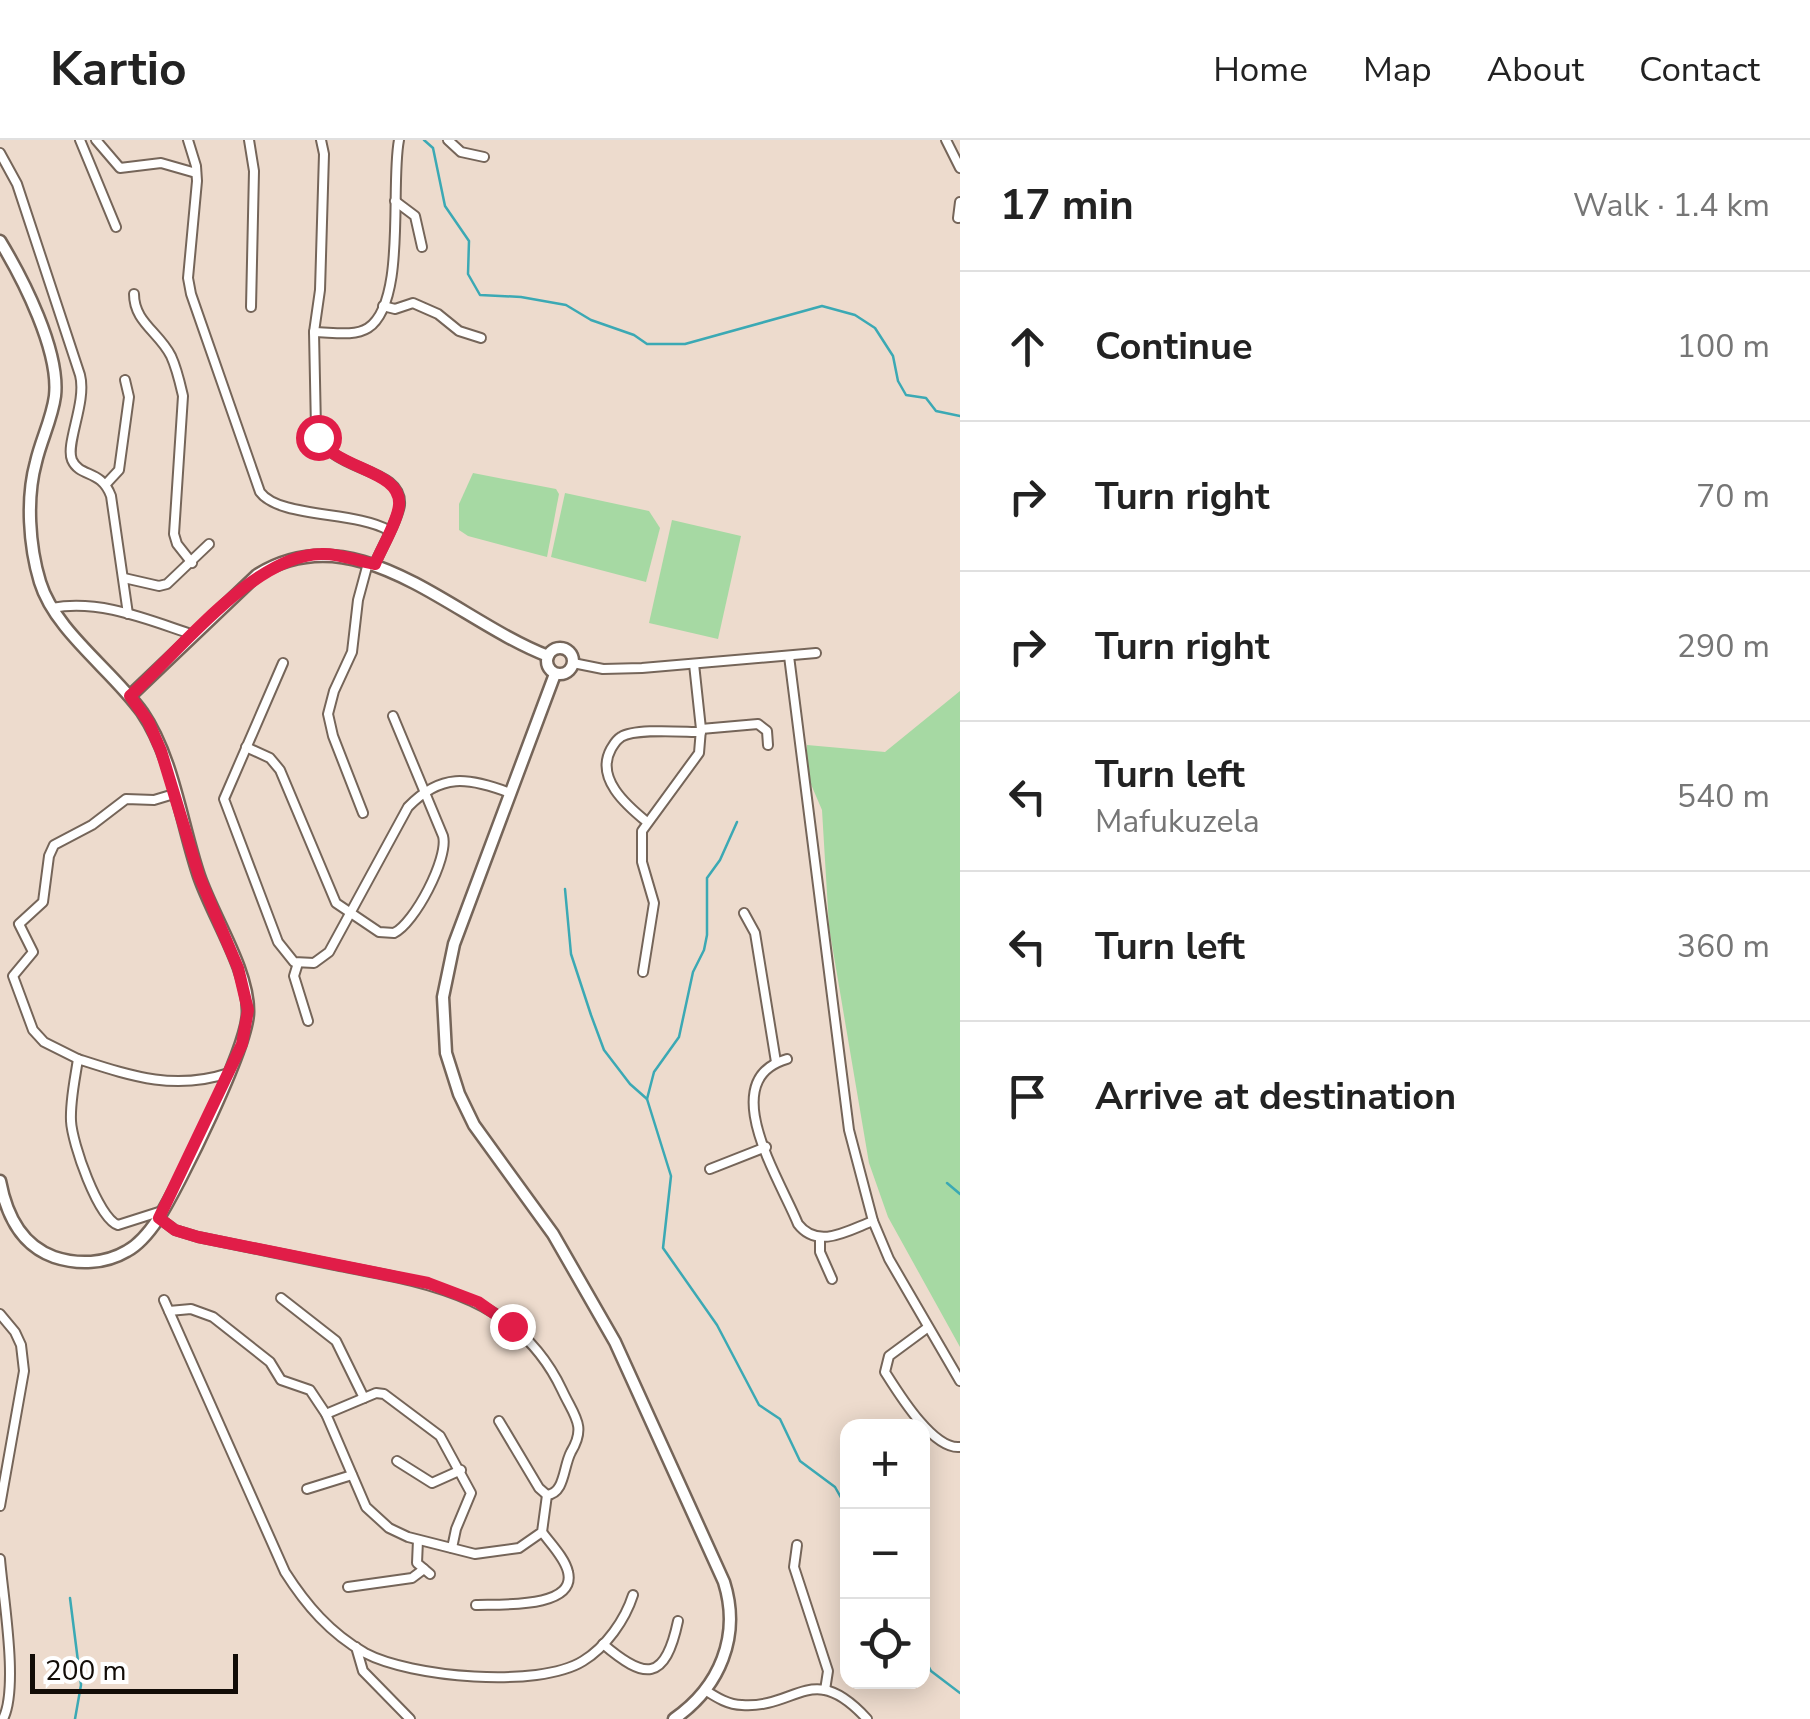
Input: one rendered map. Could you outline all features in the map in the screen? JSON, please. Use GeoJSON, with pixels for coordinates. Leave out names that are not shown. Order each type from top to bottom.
{"type":"FeatureCollection","features":[{"type":"Feature","properties":{"kind":"street"},"geometry":{"type":"LineString","coordinates":[[80,140],[116,228]]}},
{"type":"Feature","properties":{"kind":"street"},"geometry":{"type":"LineString","coordinates":[[96,140],[120,168],[162,163],[196,173]]}},
{"type":"Feature","properties":{"kind":"street"},"geometry":{"type":"LineString","coordinates":[[188,140],[196,173],[188,278],[191,294],[260,492],[273,504],[358,519],[388,530]]}},
{"type":"Feature","properties":{"kind":"street"},"geometry":{"type":"LineString","coordinates":[[248,140],[254,171],[252,307]]}},
{"type":"Feature","properties":{"kind":"street"},"geometry":{"type":"LineString","coordinates":[[321,140],[321,256],[314,332],[318,437],[334,457],[374,472],[398,494],[400,506],[358,600],[352,652],[328,714],[363,813]]}},
{"type":"Feature","properties":{"kind":"street"},"geometry":{"type":"LineString","coordinates":[[314,332],[360,332],[373,324],[383,306],[393,272],[399,140]]}},
{"type":"Feature","properties":{"kind":"street"},"geometry":{"type":"LineString","coordinates":[[448,140],[460,152],[484,158]]}},
{"type":"Feature","properties":{"kind":"street"},"geometry":{"type":"LineString","coordinates":[[946,140],[960,168]]}},
{"type":"Feature","properties":{"kind":"street"},"geometry":{"type":"LineString","coordinates":[[0,153],[22,197],[84,389],[70,452],[77,467],[106,484],[128,614]]}},
{"type":"Feature","properties":{"kind":"street"},"geometry":{"type":"LineString","coordinates":[[395,201],[418,221],[422,247]]}},
{"type":"Feature","properties":{"kind":"street"},"geometry":{"type":"LineString","coordinates":[[958,218],[960,202]]}},
{"type":"Feature","properties":{"kind":"street"},"geometry":{"type":"LineString","coordinates":[[0,241],[49,350],[55,382],[32,481],[33,552],[40,582],[52,608],[130,696],[154,734],[199,876],[245,989],[247,1028],[160,1214],[143,1239],[112,1258],[96,1262],[56,1258],[36,1248],[17,1228],[8,1214],[0,1180]]}},
{"type":"Feature","properties":{"kind":"street"},"geometry":{"type":"LineString","coordinates":[[134,294],[137,313],[163,343],[183,396],[174,534],[192,563]]}},
{"type":"Feature","properties":{"kind":"street"},"geometry":{"type":"LineString","coordinates":[[383,306],[395,309],[413,302],[438,314],[456,330],[482,338]]}},
{"type":"Feature","properties":{"kind":"street"},"geometry":{"type":"LineString","coordinates":[[106,484],[119,470],[129,397],[125,380]]}},
{"type":"Feature","properties":{"kind":"street"},"geometry":{"type":"LineString","coordinates":[[124,578],[159,586],[167,584],[209,544]]}},
{"type":"Feature","properties":{"kind":"street"},"geometry":{"type":"LineString","coordinates":[[130,696],[258,576],[278,564],[320,554],[336,554],[371,564],[548,656]]}},
{"type":"Feature","properties":{"kind":"street"},"geometry":{"type":"LineString","coordinates":[[52,608],[83,604],[194,635]]}},
{"type":"Feature","properties":{"kind":"street"},"geometry":{"type":"LineString","coordinates":[[564,648],[573,663],[568,672],[555,674],[548,668],[548,656],[564,648]]}},
{"type":"Feature","properties":{"kind":"street"},"geometry":{"type":"LineString","coordinates":[[573,663],[603,669],[816,653]]}},
{"type":"Feature","properties":{"kind":"street"},"geometry":{"type":"LineString","coordinates":[[790,656],[849,1130],[873,1220],[900,1284],[960,1381]]}},
{"type":"Feature","properties":{"kind":"street"},"geometry":{"type":"LineString","coordinates":[[283,664],[226,790],[225,806],[278,942],[284,953],[298,963],[314,963],[325,956],[408,808],[425,791],[442,783],[467,781],[510,793]]}},
{"type":"Feature","properties":{"kind":"street"},"geometry":{"type":"LineString","coordinates":[[643,972],[654,903],[642,862],[642,831],[696,759],[701,730],[694,664]]}},
{"type":"Feature","properties":{"kind":"street"},"geometry":{"type":"LineString","coordinates":[[555,674],[448,966],[443,997],[446,1052],[474,1125],[552,1234],[616,1342],[724,1582],[729,1599],[730,1639],[717,1673],[692,1706],[674,1719]]}},
{"type":"Feature","properties":{"kind":"street"},"geometry":{"type":"LineString","coordinates":[[246,747],[270,758],[280,770],[336,903],[384,934],[399,932],[446,850],[444,836],[394,716]]}},
{"type":"Feature","properties":{"kind":"street"},"geometry":{"type":"LineString","coordinates":[[647,822],[621,800],[606,771],[607,756],[615,742],[627,734],[758,724],[767,732],[768,745]]}},
{"type":"Feature","properties":{"kind":"street"},"geometry":{"type":"LineString","coordinates":[[174,794],[154,800],[126,798],[92,825],[54,845],[43,902],[19,924],[33,952],[13,976],[29,1022],[44,1042],[78,1059],[186,1084],[228,1074]]}},
{"type":"Feature","properties":{"kind":"street"},"geometry":{"type":"LineString","coordinates":[[744,914],[755,932],[776,1062]]}},
{"type":"Feature","properties":{"kind":"street"},"geometry":{"type":"LineString","coordinates":[[298,963],[294,976],[308,1022]]}},
{"type":"Feature","properties":{"kind":"street"},"geometry":{"type":"LineString","coordinates":[[78,1059],[70,1124],[88,1180],[109,1220],[118,1226],[146,1214],[160,1214],[175,1230],[198,1237],[428,1283],[478,1302],[535,1348],[556,1378],[578,1426],[579,1441],[569,1455],[558,1490],[546,1495]]}},
{"type":"Feature","properties":{"kind":"street"},"geometry":{"type":"LineString","coordinates":[[787,1059],[776,1062],[760,1076],[752,1095],[752,1113],[798,1224],[806,1233],[820,1238],[873,1220]]}},
{"type":"Feature","properties":{"kind":"street"},"geometry":{"type":"LineString","coordinates":[[710,1170],[766,1148]]}},
{"type":"Feature","properties":{"kind":"street"},"geometry":{"type":"LineString","coordinates":[[820,1238],[822,1260],[832,1279]]}},
{"type":"Feature","properties":{"kind":"street"},"geometry":{"type":"LineString","coordinates":[[282,1298],[336,1341],[364,1398]]}},
{"type":"Feature","properties":{"kind":"street"},"geometry":{"type":"LineString","coordinates":[[164,1300],[285,1572],[304,1602],[356,1647],[398,1666],[438,1674],[486,1676],[566,1669],[603,1644],[628,1609],[633,1595]]}},
{"type":"Feature","properties":{"kind":"street"},"geometry":{"type":"LineString","coordinates":[[169,1311],[192,1309],[213,1317],[270,1362],[281,1380],[310,1390],[326,1414],[366,1506],[377,1520],[418,1540],[474,1554],[518,1548],[542,1532]]}},
{"type":"Feature","properties":{"kind":"street"},"geometry":{"type":"LineString","coordinates":[[0,1314],[15,1332],[24,1370],[0,1506]]}},
{"type":"Feature","properties":{"kind":"street"},"geometry":{"type":"LineString","coordinates":[[299,1328],[306,1319]]}},
{"type":"Feature","properties":{"kind":"street"},"geometry":{"type":"LineString","coordinates":[[927,1328],[890,1356],[885,1372],[936,1440],[951,1448],[960,1447]]}},
{"type":"Feature","properties":{"kind":"street"},"geometry":{"type":"LineString","coordinates":[[326,1414],[384,1394],[430,1425],[461,1470],[472,1494],[452,1548]]}},
{"type":"Feature","properties":{"kind":"street"},"geometry":{"type":"LineString","coordinates":[[499,1421],[546,1495]]}},
{"type":"Feature","properties":{"kind":"street"},"geometry":{"type":"LineString","coordinates":[[397,1461],[432,1484],[461,1470]]}},
{"type":"Feature","properties":{"kind":"street"},"geometry":{"type":"LineString","coordinates":[[307,1489],[352,1475]]}},
{"type":"Feature","properties":{"kind":"street"},"geometry":{"type":"LineString","coordinates":[[476,1605],[545,1601],[566,1586],[568,1569],[542,1532],[546,1495]]}},
{"type":"Feature","properties":{"kind":"street"},"geometry":{"type":"LineString","coordinates":[[348,1587],[412,1578],[427,1571],[415,1556],[418,1540]]}},
{"type":"Feature","properties":{"kind":"street"},"geometry":{"type":"LineString","coordinates":[[798,1546],[794,1568],[828,1671],[824,1690]]}},
{"type":"Feature","properties":{"kind":"street"},"geometry":{"type":"LineString","coordinates":[[0,1559],[10,1701],[3,1719]]}},
{"type":"Feature","properties":{"kind":"street"},"geometry":{"type":"LineString","coordinates":[[603,1644],[630,1666],[648,1670],[658,1666],[668,1654],[678,1621]]}},
{"type":"Feature","properties":{"kind":"street"},"geometry":{"type":"LineString","coordinates":[[356,1647],[363,1671],[410,1719]]}},
{"type":"Feature","properties":{"kind":"street"},"geometry":{"type":"LineString","coordinates":[[0,1666],[9,1660]]}},
{"type":"Feature","properties":{"kind":"street"},"geometry":{"type":"LineString","coordinates":[[704,1690],[726,1702],[748,1706],[805,1690],[824,1690],[845,1698],[868,1719]]}},
{"type":"Feature","properties":{"kind":"green space"},"geometry":{"type":"Polygon","coordinates":[[[473,473],[556,489],[559,494],[547,557],[468,536],[459,530],[459,504],[473,473]]]}},
{"type":"Feature","properties":{"kind":"green space"},"geometry":{"type":"Polygon","coordinates":[[[565,493],[649,511],[660,528],[646,582],[551,557],[565,493]]]}},
{"type":"Feature","properties":{"kind":"green space"},"geometry":{"type":"Polygon","coordinates":[[[672,520],[741,536],[718,639],[649,623],[672,520]]]}},
{"type":"Feature","properties":{"kind":"green space"},"geometry":{"type":"Polygon","coordinates":[[[960,691],[960,1347],[888,1217],[869,1163],[829,927],[822,810],[807,775],[807,745],[885,752],[960,691]]]}},
{"type":"Feature","properties":{"kind":"waterway"},"geometry":{"type":"LineString","coordinates":[[424,140],[433,148],[445,206],[469,241],[468,274],[480,295],[566,305],[647,344],[685,344],[822,306],[855,315],[875,328],[893,356],[898,381],[906,395],[926,398],[936,411],[960,416]]}},
{"type":"Feature","properties":{"kind":"waterway"},"geometry":{"type":"LineString","coordinates":[[647,1099],[654,1072],[679,1037],[693,972],[707,935],[707,878],[737,822]]}},
{"type":"Feature","properties":{"kind":"waterway"},"geometry":{"type":"LineString","coordinates":[[565,889],[571,954],[591,1015],[604,1050],[647,1099],[671,1176],[663,1248],[717,1325],[759,1405],[780,1419],[800,1461],[835,1487],[847,1509]]}},
{"type":"Feature","properties":{"kind":"waterway"},"geometry":{"type":"LineString","coordinates":[[947,1183],[960,1194]]}},
{"type":"Feature","properties":{"kind":"waterway"},"geometry":{"type":"LineString","coordinates":[[70,1598],[81,1685],[75,1719]]}},
{"type":"Feature","properties":{"kind":"waterway"},"geometry":{"type":"LineString","coordinates":[[930,1669],[960,1693]]}},
{"type":"Feature","properties":{"kind":"route"},"geometry":{"type":"LineString","coordinates":[[318,437],[334,457],[374,472],[398,494],[400,506],[375,564],[320,554],[292,558],[268,569],[130,696],[148,721],[161,751],[199,876],[238,968],[248,1010],[242,1044],[159,1218],[175,1230],[198,1237],[428,1283],[478,1302],[512,1326]]}}]}
